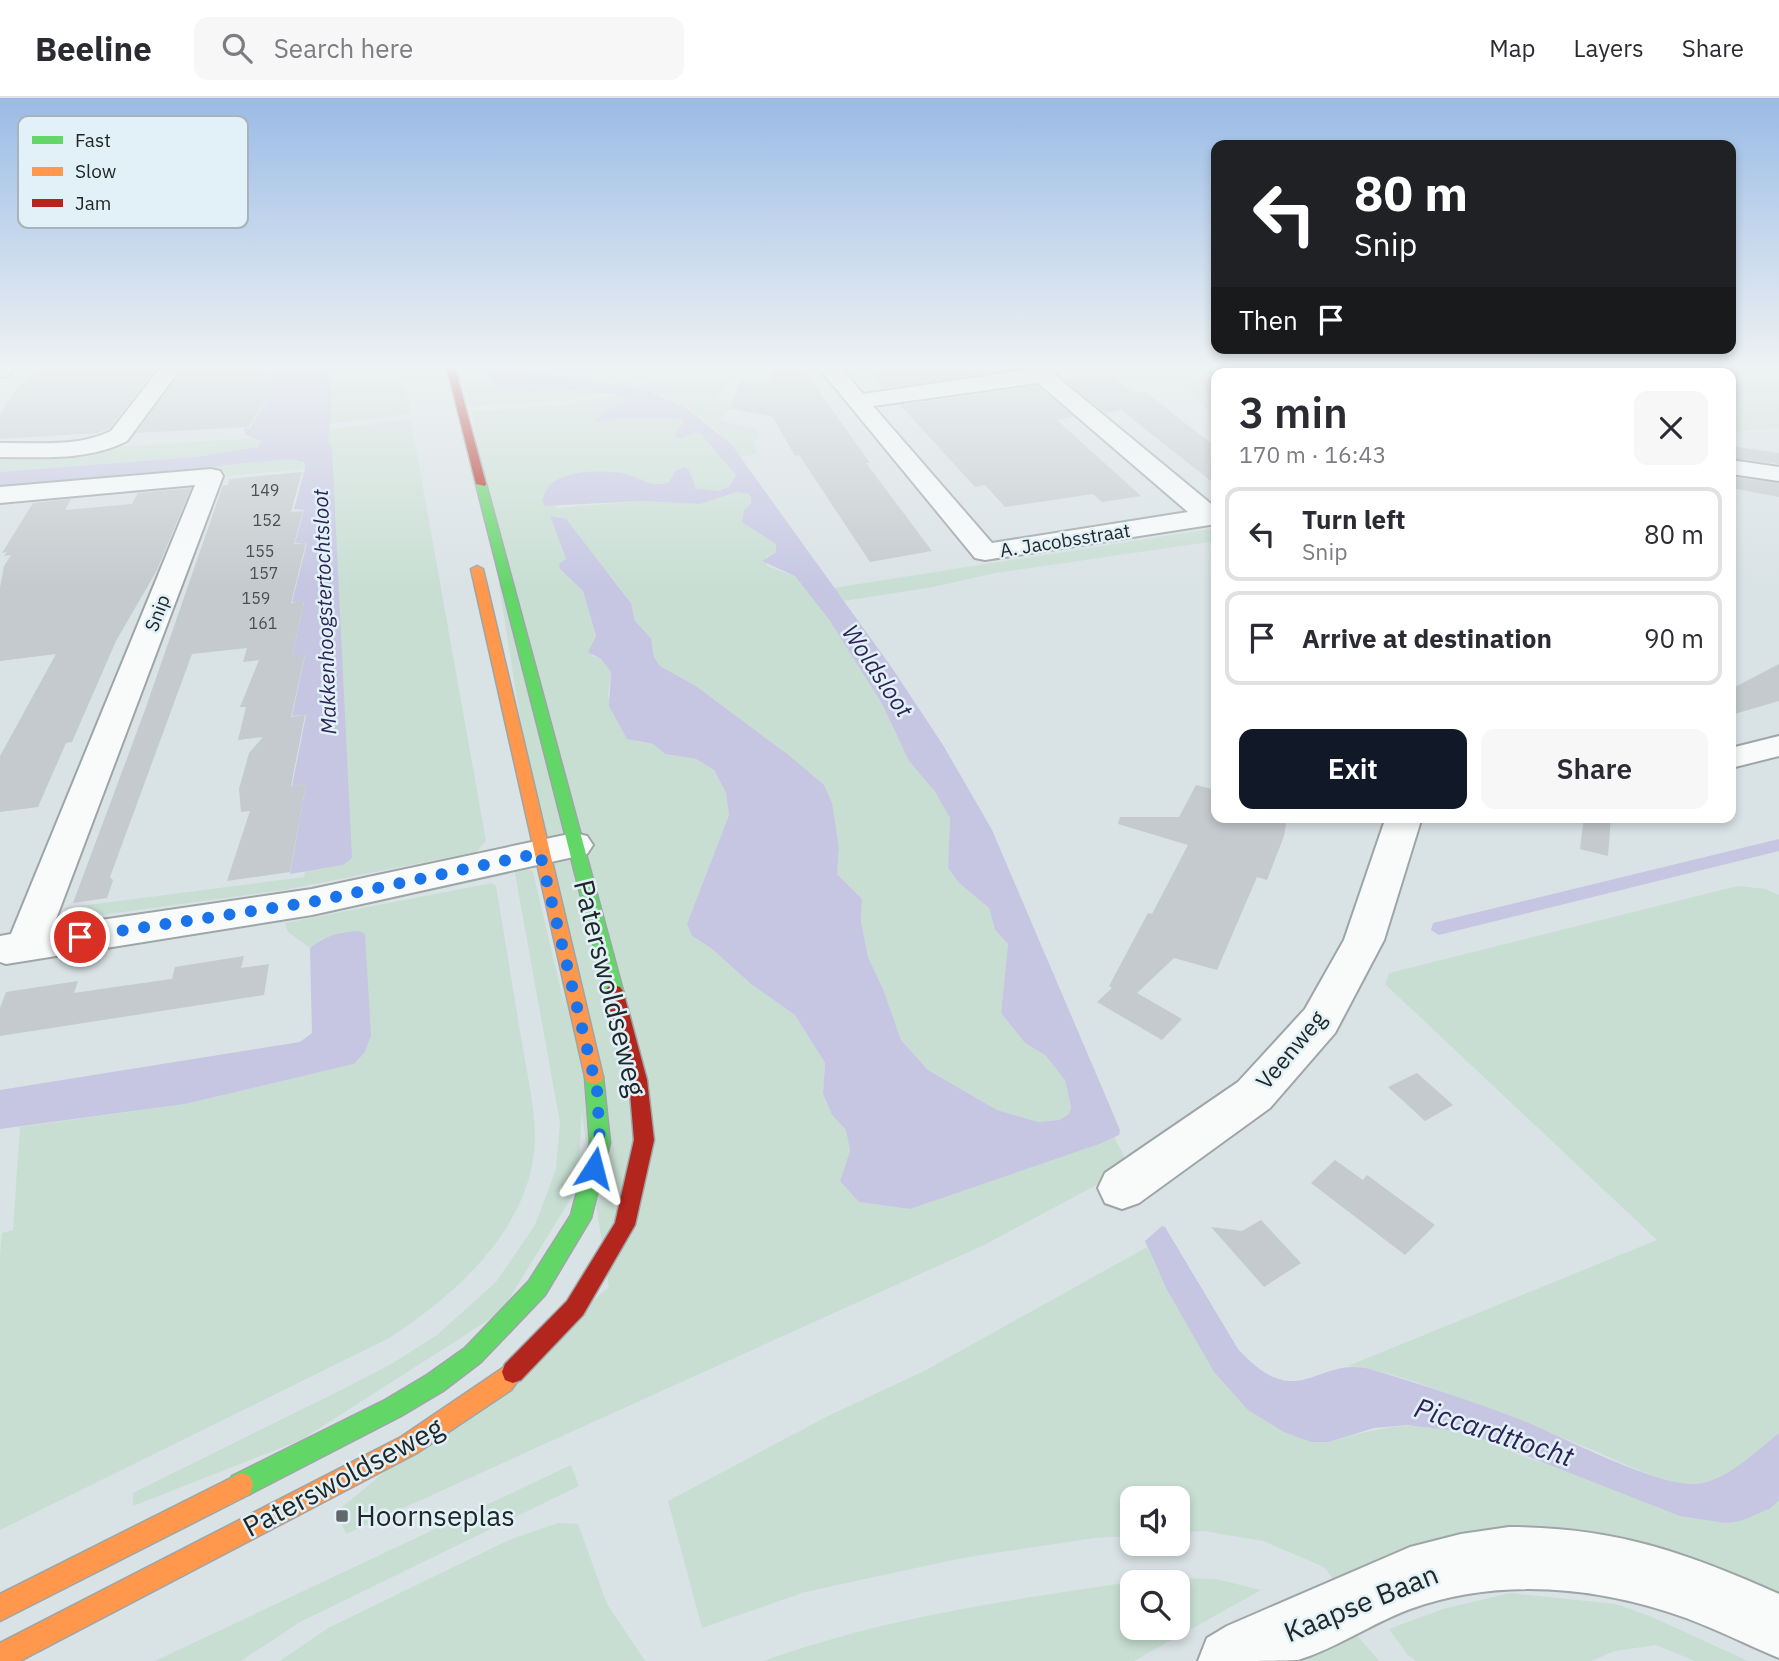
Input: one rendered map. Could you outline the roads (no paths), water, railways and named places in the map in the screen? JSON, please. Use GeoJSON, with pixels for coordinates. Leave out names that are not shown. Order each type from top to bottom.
{"type":"FeatureCollection","features":[{"type":"Feature","properties":{"kind":"main road","name":"Paterswoldseweg"},"geometry":{"type":"LineString","coordinates":[[18,1632],[435,1383],[473,1355],[537,1288],[581,1218],[600,1143],[597,1090],[557,849],[468,441]]}},
{"type":"Feature","properties":{"kind":"main road","name":"Paterswoldseweg"},"geometry":{"type":"LineString","coordinates":[[18,1632],[409,1445],[503,1382],[575,1308],[625,1225],[644,1140],[638,1080],[557,849],[474,556]]}},
{"type":"Feature","properties":{"kind":"street"},"geometry":{"type":"LineString","coordinates":[[0,450],[94,446],[109,441]]}},
{"type":"Feature","properties":{"kind":"street","name":"A. Jacobsstraat"},"geometry":{"type":"LineString","coordinates":[[891,441],[985,552],[1211,517]]}},
{"type":"Feature","properties":{"kind":"street"},"geometry":{"type":"LineString","coordinates":[[1126,441],[1211,515]]}},
{"type":"Feature","properties":{"kind":"street"},"geometry":{"type":"LineString","coordinates":[[1736,468],[1779,474]]}},
{"type":"Feature","properties":{"kind":"street","name":"Snip"},"geometry":{"type":"LineString","coordinates":[[0,495],[211,476],[13,948]]}},
{"type":"Feature","properties":{"kind":"street"},"geometry":{"type":"LineString","coordinates":[[1736,757],[1779,746]]}},
{"type":"Feature","properties":{"kind":"street","name":"Veenweg"},"geometry":{"type":"LineString","coordinates":[[1122,1188],[1254,1095],[1320,1021],[1364,940],[1402,823]]}},
{"type":"Feature","properties":{"kind":"street","name":"Snip"},"geometry":{"type":"LineString","coordinates":[[13,948],[312,902],[557,849]]}},
{"type":"Feature","properties":{"kind":"street","name":"Kaapse Baan"},"geometry":{"type":"LineString","coordinates":[[1230,1661],[1250,1649],[1408,1578],[1468,1562],[1532,1556],[1580,1558],[1645,1573],[1716,1597],[1779,1626]]}},
{"type":"Feature","properties":{"kind":"water","name":"Makkenhoogstertochtsloot"},"geometry":{"type":"Polygon","coordinates":[[[261,441],[328,441],[332,449],[352,858],[343,865],[290,874],[306,784],[292,786],[306,715],[292,716],[305,655],[292,656],[304,602],[292,602],[307,543],[295,543],[304,510],[294,509],[305,468],[304,462],[291,459],[0,487],[0,472],[195,457],[258,447],[261,441]]]}},
{"type":"Feature","properties":{"kind":"water","name":"Woldsloot"},"geometry":{"type":"Polygon","coordinates":[[[707,441],[727,441],[731,444],[892,668],[943,745],[992,830],[1120,1130],[1119,1135],[910,1209],[859,1202],[840,1181],[850,1151],[846,1130],[832,1115],[823,1094],[825,1063],[795,1015],[751,984],[711,948],[692,936],[687,924],[729,815],[726,793],[714,770],[696,759],[665,754],[653,744],[627,739],[609,706],[611,672],[601,659],[588,652],[596,636],[583,591],[560,569],[559,564],[566,559],[550,516],[566,519],[631,603],[635,621],[651,638],[654,657],[660,666],[696,686],[790,756],[824,785],[832,803],[839,848],[837,874],[862,899],[861,921],[868,957],[883,989],[901,1040],[928,1070],[997,1110],[1038,1122],[1059,1120],[1069,1114],[1071,1107],[1065,1080],[1045,1055],[1025,1043],[1001,1013],[1008,944],[995,930],[989,908],[959,883],[948,868],[950,818],[935,792],[909,761],[882,704],[830,621],[795,576],[762,561],[776,552],[776,544],[742,522],[744,510],[751,503],[750,494],[737,492],[700,504],[643,501],[544,506],[542,500],[546,490],[557,480],[584,472],[621,473],[650,483],[662,484],[669,482],[675,471],[685,467],[690,472],[696,489],[719,491],[729,487],[736,475],[707,441]]]}},
{"type":"Feature","properties":{"kind":"water"},"geometry":{"type":"Polygon","coordinates":[[[1779,839],[1779,851],[1439,935],[1431,930],[1433,923],[1779,839]]]}},
{"type":"Feature","properties":{"kind":"water"},"geometry":{"type":"Polygon","coordinates":[[[359,931],[365,934],[371,1036],[365,1052],[354,1064],[185,1104],[0,1129],[0,1090],[300,1042],[312,1033],[310,948],[333,935],[359,931]]]}},
{"type":"Feature","properties":{"kind":"water","name":"Piccardttocht"},"geometry":{"type":"Polygon","coordinates":[[[1162,1226],[1238,1349],[1259,1369],[1277,1379],[1308,1379],[1337,1369],[1354,1367],[1373,1370],[1506,1414],[1632,1469],[1655,1477],[1693,1484],[1705,1483],[1728,1473],[1779,1433],[1779,1500],[1771,1508],[1741,1521],[1725,1523],[1680,1516],[1465,1432],[1407,1425],[1374,1428],[1329,1442],[1311,1442],[1284,1432],[1248,1410],[1214,1372],[1166,1288],[1145,1241],[1162,1226]]]}},
{"type":"Feature","properties":{"kind":"place","name":"Hoornseplas"},"geometry":{"type":"Point","coordinates":[342,1516]}}]}
